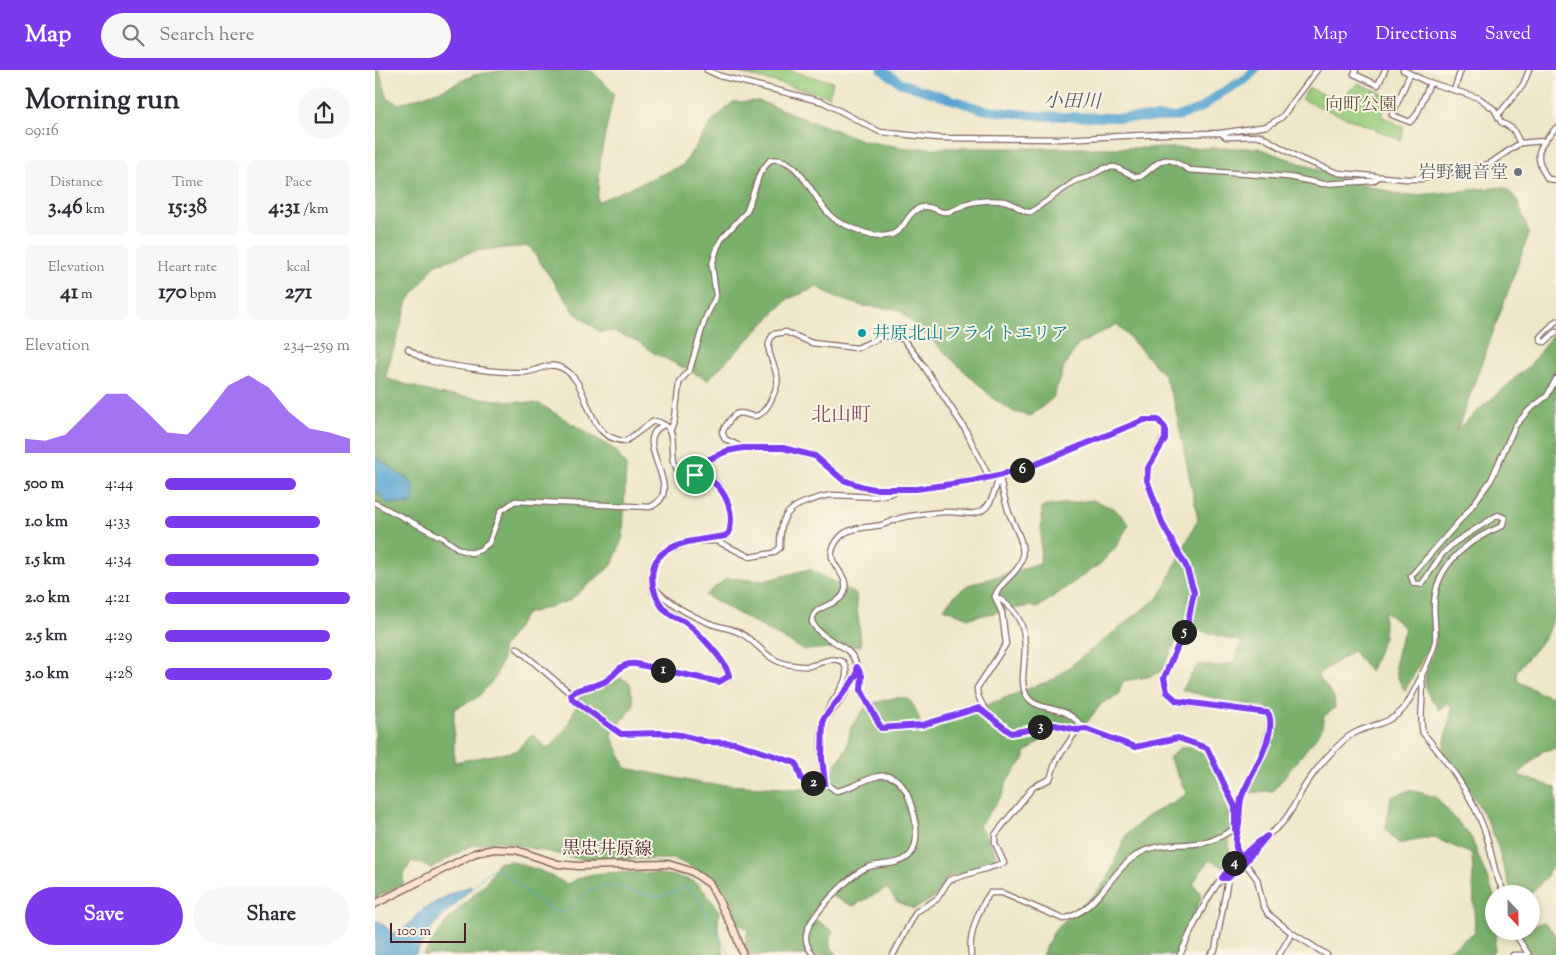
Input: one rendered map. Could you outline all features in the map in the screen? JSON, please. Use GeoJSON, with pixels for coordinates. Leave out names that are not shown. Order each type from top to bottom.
{"type":"FeatureCollection","features":[{"type":"Feature","properties":{"kind":"main road","name":"黒忠井原線"},"geometry":{"type":"LineString","coordinates":[[375,904],[475,853],[494,848],[516,850],[558,864],[578,866],[669,864],[691,871],[710,884],[735,932],[743,955]]}},
{"type":"Feature","properties":{"kind":"street"},"geometry":{"type":"LineString","coordinates":[[707,70],[720,76],[823,102],[843,111],[863,125],[880,132],[938,138],[1061,139],[1221,133],[1275,122],[1296,101],[1317,70]]}},
{"type":"Feature","properties":{"kind":"street"},"geometry":{"type":"LineString","coordinates":[[1356,70],[1354,74],[1378,86],[1385,70]]}},
{"type":"Feature","properties":{"kind":"street"},"geometry":{"type":"LineString","coordinates":[[1454,90],[1461,70]]}},
{"type":"Feature","properties":{"kind":"street"},"geometry":{"type":"LineString","coordinates":[[1498,116],[1520,89],[1527,78],[1529,70]]}},
{"type":"Feature","properties":{"kind":"street"},"geometry":{"type":"LineString","coordinates":[[1430,83],[1417,114],[1410,122],[1392,115],[1407,71],[1430,83],[1479,98],[1498,116],[1501,122],[1513,129],[1520,142]]}},
{"type":"Feature","properties":{"kind":"street"},"geometry":{"type":"LineString","coordinates":[[1556,128],[1544,141],[1538,155],[1538,163],[1548,179],[1556,180]]}},
{"type":"Feature","properties":{"kind":"street"},"geometry":{"type":"LineString","coordinates":[[1221,133],[1226,136],[1261,136],[1301,160],[1338,173],[1421,179],[1489,164],[1520,142],[1544,141]]}},
{"type":"Feature","properties":{"kind":"street"},"geometry":{"type":"LineString","coordinates":[[571,694],[583,686],[605,681],[619,667],[629,663],[716,681],[723,681],[728,678],[728,670],[717,652],[685,622],[668,614],[656,597],[651,571],[658,556],[681,544],[727,535],[732,520],[718,486],[709,478],[685,475],[676,467],[671,429],[675,418],[679,383],[690,369],[705,319],[716,296],[712,265],[717,248],[723,238],[747,211],[760,173],[770,160],[785,161],[789,164],[804,179],[838,222],[877,236],[885,236],[899,230],[915,210],[924,207],[948,212],[969,203],[991,200],[1014,204],[1023,211],[1031,212],[1075,181],[1105,168],[1115,167],[1139,177],[1156,162],[1164,159],[1181,164],[1189,170],[1289,177],[1323,184],[1373,181],[1379,177]]}},
{"type":"Feature","properties":{"kind":"street"},"geometry":{"type":"LineString","coordinates":[[1556,321],[1540,337],[1541,341],[1545,342],[1556,332]]}},
{"type":"Feature","properties":{"kind":"street"},"geometry":{"type":"LineString","coordinates":[[743,448],[725,439],[722,432],[735,415],[739,413],[756,416],[763,412],[767,406],[777,384],[769,347],[771,337],[774,334],[786,332],[812,342],[857,348],[878,338],[891,336],[908,343],[965,429],[989,478]]}},
{"type":"Feature","properties":{"kind":"street"},"geometry":{"type":"LineString","coordinates":[[407,349],[427,360],[488,370],[527,372],[550,364],[563,368],[579,382],[587,409],[599,427],[622,441],[630,439],[656,421],[671,429]]}},
{"type":"Feature","properties":{"kind":"street"},"geometry":{"type":"LineString","coordinates":[[1210,955],[1215,950],[1228,878],[1267,836],[1283,822],[1306,783],[1342,742],[1350,735],[1385,723],[1398,715],[1406,705],[1435,641],[1435,595],[1442,576],[1451,561],[1464,548],[1482,534],[1503,526],[1505,518],[1498,515],[1455,542],[1442,554],[1422,584],[1414,584],[1411,576],[1469,510],[1491,480],[1515,426],[1529,410],[1547,396],[1556,379]]}},
{"type":"Feature","properties":{"kind":"street"},"geometry":{"type":"LineString","coordinates":[[695,475],[701,463],[709,457],[743,448],[783,448],[815,456],[843,480],[874,489],[916,489],[989,478],[1044,462],[1151,418],[1162,424],[1165,428],[1165,439],[1148,468],[1147,480],[1163,525],[1186,566],[1194,592],[1188,622],[1164,678],[1167,692],[1177,701],[1189,704],[1268,713],[1271,722],[1261,758],[1241,799],[1236,829],[1236,853],[1257,879],[1263,905],[1268,914],[1292,933],[1327,955]]}},
{"type":"Feature","properties":{"kind":"street"},"geometry":{"type":"LineString","coordinates":[[375,504],[443,538],[459,549],[471,553],[481,550],[489,543],[501,511],[515,501],[642,509],[650,507],[659,502],[664,494],[663,481],[652,440],[654,433],[664,424]]}},
{"type":"Feature","properties":{"kind":"street"},"geometry":{"type":"LineString","coordinates":[[1000,475],[1008,510],[1017,530],[1023,551],[1020,565],[998,586],[995,596],[1002,613],[1005,644],[977,688],[977,694],[987,712],[1005,730],[1011,733],[1055,725],[1077,730],[1086,729]]}},
{"type":"Feature","properties":{"kind":"street"},"geometry":{"type":"LineString","coordinates":[[987,712],[979,708],[922,725],[881,728],[861,690],[862,676],[851,652],[821,632],[812,622],[817,611],[840,599],[845,591],[846,581],[831,554],[835,543],[843,534],[851,530],[884,524],[900,518],[947,512],[978,513],[988,504],[1000,475]]}},
{"type":"Feature","properties":{"kind":"street"},"geometry":{"type":"LineString","coordinates":[[700,539],[701,541],[717,541],[750,557],[773,553],[780,548],[785,516],[792,507],[824,496],[875,495],[898,490]]}},
{"type":"Feature","properties":{"kind":"street"},"geometry":{"type":"LineString","coordinates":[[654,588],[668,600],[695,616],[711,624],[731,628],[744,635],[768,655],[781,662],[810,666],[834,659],[843,662],[847,670],[847,677],[825,716],[823,724],[822,758],[825,783],[836,791],[876,776],[888,776],[897,779],[905,789],[913,809],[916,842],[912,852],[901,861],[873,866],[856,874],[818,914],[806,934],[809,948],[814,955]]}},
{"type":"Feature","properties":{"kind":"street"},"geometry":{"type":"LineString","coordinates":[[995,596],[1008,605],[1020,624],[1026,647],[1023,687],[1028,699],[1033,703],[1071,715],[1086,729],[1135,747],[1178,738],[1207,748],[1235,807],[1236,829]]}},
{"type":"Feature","properties":{"kind":"street"},"geometry":{"type":"LineString","coordinates":[[517,648],[571,694],[572,699],[621,734],[662,733],[681,735],[707,742],[735,743],[796,763],[801,778],[805,782],[825,783]]}},
{"type":"Feature","properties":{"kind":"street"},"geometry":{"type":"LineString","coordinates":[[825,716],[830,713],[850,685],[857,674],[857,667]]}},
{"type":"Feature","properties":{"kind":"street"},"geometry":{"type":"LineString","coordinates":[[1421,673],[1423,702],[1420,722],[1423,733],[1475,805],[1491,849],[1496,879],[1500,885]]}},
{"type":"Feature","properties":{"kind":"street"},"geometry":{"type":"LineString","coordinates":[[893,955],[916,912],[932,903],[949,880],[1004,862],[995,843],[995,835],[1033,787],[1050,779],[1056,760],[1077,730]]}},
{"type":"Feature","properties":{"kind":"street"},"geometry":{"type":"LineString","coordinates":[[971,955],[971,941],[978,918],[990,894],[1002,893],[1063,920],[1072,917],[1087,907],[1103,893],[1122,866],[1141,852],[1154,847],[1205,842],[1236,829]]}},
{"type":"Feature","properties":{"kind":"street"},"geometry":{"type":"LineString","coordinates":[[1181,955],[1207,896],[1245,852],[1267,836]]}},
{"type":"Feature","properties":{"kind":"street"},"geometry":{"type":"LineString","coordinates":[[1222,878],[1228,878]]}},
{"type":"Feature","properties":{"kind":"street"},"geometry":{"type":"LineString","coordinates":[[1279,955],[1292,933]]}},
{"type":"Feature","properties":{"kind":"street"},"geometry":{"type":"LineString","coordinates":[[1519,940],[1529,955]]}},
{"type":"Feature","properties":{"kind":"street"},"geometry":{"type":"LineString","coordinates":[[1513,955],[1525,955]]}},
{"type":"Feature","properties":{"kind":"green space"},"geometry":{"type":"Polygon","coordinates":[[[375,70],[379,70],[388,99],[399,104],[444,89],[474,75],[505,70],[587,70],[594,73],[614,93],[601,154],[597,202],[683,165],[711,123],[733,102],[759,101],[864,141],[907,148],[1258,148],[1336,176],[1404,196],[1504,187],[1517,199],[1529,234],[1459,425],[1454,432],[1530,365],[1556,330],[1556,610],[1545,638],[1516,672],[1518,681],[1538,692],[1556,698],[1556,748],[1543,751],[1518,775],[1556,788],[1556,866],[1548,871],[1548,875],[1539,885],[1509,885],[1497,843],[1489,825],[1471,792],[1443,750],[1452,709],[1448,702],[1439,710],[1427,692],[1425,682],[1427,668],[1435,647],[1436,633],[1405,691],[1397,675],[1396,660],[1405,628],[1384,611],[1384,637],[1370,672],[1353,651],[1317,675],[1334,697],[1335,708],[1324,716],[1321,731],[1273,791],[1246,793],[1263,759],[1273,716],[1266,707],[1226,701],[1182,690],[1198,664],[1216,667],[1233,663],[1242,642],[1183,626],[1162,671],[1148,677],[1123,681],[1118,696],[1102,703],[1087,722],[1079,727],[1061,723],[1045,733],[1038,743],[1025,753],[1025,758],[1007,781],[1003,794],[979,826],[990,841],[999,862],[948,877],[934,898],[914,909],[896,901],[887,888],[853,906],[829,895],[810,916],[833,931],[829,944],[837,955],[748,955],[745,946],[748,929],[736,923],[714,877],[674,859],[580,859],[498,841],[470,846],[432,868],[412,861],[404,873],[403,884],[375,898],[375,490],[388,503],[409,505],[413,484],[375,456],[375,70]],[[529,246],[474,251],[435,265],[408,301],[385,378],[438,394],[540,404],[615,450],[626,466],[623,537],[612,565],[569,601],[526,614],[502,649],[502,660],[495,678],[477,698],[454,709],[454,762],[516,751],[532,734],[548,749],[567,727],[580,696],[621,678],[630,683],[634,705],[611,735],[626,768],[705,784],[821,790],[847,747],[851,727],[868,704],[897,698],[909,700],[913,705],[921,726],[945,721],[1054,679],[1160,596],[1198,519],[1175,406],[1164,375],[1117,324],[1078,345],[1065,365],[1053,398],[1031,416],[1014,412],[994,399],[898,309],[863,306],[834,297],[818,287],[788,299],[708,380],[654,353],[637,341],[612,331],[600,332],[575,313],[529,246]]]}},
{"type":"Feature","properties":{"kind":"green space"},"geometry":{"type":"Polygon","coordinates":[[[728,70],[788,70],[833,82],[829,96],[728,70]]]}},
{"type":"Feature","properties":{"kind":"green space","name":"向町公園"},"geometry":{"type":"Polygon","coordinates":[[[1358,83],[1388,96],[1381,116],[1404,127],[1401,140],[1301,99],[1309,88],[1339,101],[1358,83]]]}},
{"type":"Feature","properties":{"kind":"green space"},"geometry":{"type":"Polygon","coordinates":[[[1092,500],[1115,509],[1129,524],[1116,547],[1100,564],[1037,608],[1029,606],[968,618],[944,608],[955,595],[968,585],[1040,564],[1042,507],[1092,500]]]}},
{"type":"Feature","properties":{"kind":"green space"},"geometry":{"type":"Polygon","coordinates":[[[809,569],[856,594],[861,646],[804,650],[705,595],[727,578],[764,581],[809,569]]]}},
{"type":"Feature","properties":{"kind":"green space"},"geometry":{"type":"Polygon","coordinates":[[[1188,746],[1206,754],[1230,809],[1229,849],[1233,857],[1225,868],[1209,860],[1193,883],[1202,896],[1175,955],[1042,955],[1055,929],[1094,895],[1107,880],[1126,835],[1149,815],[1187,794],[1169,758],[1180,748],[1188,746]]]}},
{"type":"Feature","properties":{"kind":"green space"},"geometry":{"type":"Polygon","coordinates":[[[1411,790],[1436,797],[1471,837],[1490,885],[1485,885],[1485,940],[1495,940],[1494,951],[1488,955],[1425,955],[1451,949],[1475,932],[1472,854],[1432,837],[1399,844],[1386,830],[1391,797],[1411,790]]]}},
{"type":"Feature","properties":{"kind":"green space"},"geometry":{"type":"Polygon","coordinates":[[[510,861],[541,871],[567,884],[581,877],[599,873],[668,875],[690,880],[703,889],[719,911],[718,926],[724,955],[423,955],[447,921],[489,879],[497,863],[510,861]]]}},
{"type":"Feature","properties":{"kind":"green space"},"geometry":{"type":"Polygon","coordinates":[[[1544,922],[1556,935],[1556,955],[1533,955],[1521,940],[1540,940],[1540,923],[1544,922]]]}},
{"type":"Feature","properties":{"kind":"water"},"geometry":{"type":"Polygon","coordinates":[[[375,456],[413,484],[415,491],[412,504],[388,503],[375,490],[375,456]]]}},
{"type":"Feature","properties":{"kind":"water"},"geometry":{"type":"Polygon","coordinates":[[[471,886],[472,888],[434,925],[415,955],[375,955],[375,922],[379,921],[393,933],[401,932],[423,909],[458,890],[471,886]]]}},
{"type":"Feature","properties":{"kind":"waterway","name":"小田川"},"geometry":{"type":"LineString","coordinates":[[882,70],[901,83],[984,110],[1040,116],[1136,118],[1177,117],[1201,108],[1221,93],[1247,78],[1255,70]]}},
{"type":"Feature","properties":{"kind":"waterway"},"geometry":{"type":"LineString","coordinates":[[471,888],[489,871],[498,868],[546,907],[556,911],[564,911],[575,905],[588,891],[604,886],[613,886],[654,896],[663,896],[688,887],[699,900],[730,955]]}},
{"type":"Feature","properties":{"kind":"place","name":"岩野観音堂"},"geometry":{"type":"Point","coordinates":[1518,172]}},
{"type":"Feature","properties":{"kind":"place","name":"井原北山フライトエリア"},"geometry":{"type":"Point","coordinates":[862,333]}},
{"type":"Feature","properties":{"kind":"district","name":"北山町"},"geometry":{"type":"Point","coordinates":[841,414]}},
{"type":"Feature","properties":{"kind":"route"},"geometry":{"type":"LineString","coordinates":[[695,475],[697,468],[709,457],[743,448],[777,447],[820,458],[843,480],[864,487],[874,489],[916,489],[973,481],[1024,469],[1144,420],[1151,418],[1158,420],[1165,428],[1166,434],[1148,468],[1147,480],[1163,525],[1190,575],[1194,592],[1193,608],[1164,678],[1164,686],[1169,696],[1177,701],[1268,713],[1271,722],[1261,758],[1245,788],[1239,810],[1239,823],[1237,829],[1235,850],[1236,853],[1242,859],[1245,862],[1228,878],[1222,878],[1235,862],[1245,852],[1267,836],[1262,844],[1245,862],[1242,859],[1236,853],[1237,829],[1235,829],[1235,807],[1207,748],[1178,738],[1135,747],[1086,729],[1077,730],[1055,725],[1011,733],[1005,730],[987,712],[979,708],[922,725],[881,728],[861,690],[862,676],[861,671],[857,667],[857,674],[850,685],[830,713],[823,719],[822,758],[825,783],[805,782],[801,778],[796,763],[747,746],[715,741],[707,742],[681,735],[662,733],[621,734],[608,726],[587,708],[572,699],[571,694],[583,686],[605,681],[624,664],[629,663],[652,667],[719,682],[729,676],[728,670],[717,652],[685,622],[668,614],[653,592],[651,571],[655,560],[661,553],[691,541],[725,536],[729,533],[732,520],[731,514],[718,486],[709,478],[695,475]]}}]}
